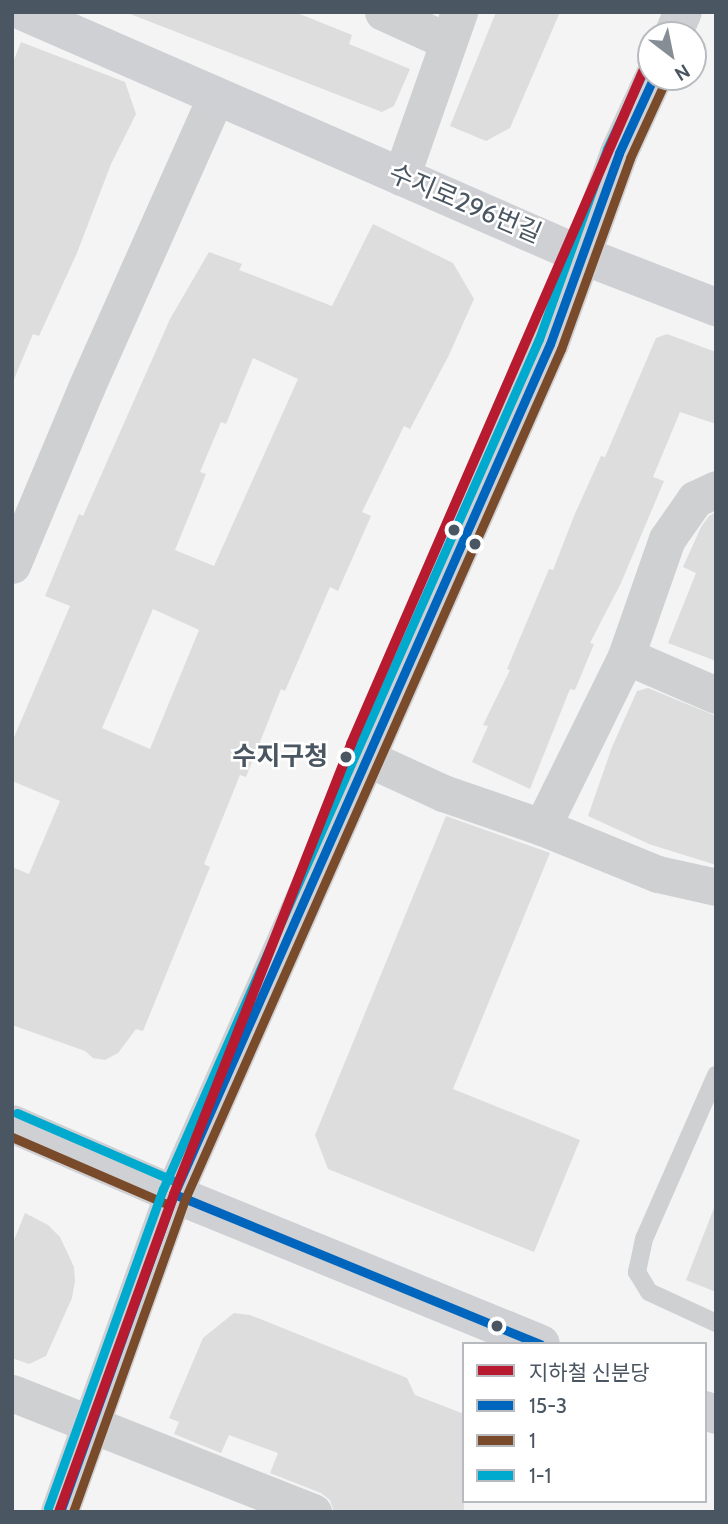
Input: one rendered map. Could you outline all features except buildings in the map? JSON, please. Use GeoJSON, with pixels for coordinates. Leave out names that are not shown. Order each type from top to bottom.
{"type":"FeatureCollection","features":[{"type":"Feature","properties":{"kind":"main road","name":"수지로296번길"},"geometry":{"type":"LineString","coordinates":[[24,12],[215,98],[581,255],[716,307]]}},
{"type":"Feature","properties":{"kind":"main road"},"geometry":{"type":"LineString","coordinates":[[60,1512],[174,1194],[550,344],[619,153],[648,91]]}},
{"type":"Feature","properties":{"kind":"main road"},"geometry":{"type":"LineString","coordinates":[[12,1124],[174,1194],[536,1342]]}},
{"type":"Feature","properties":{"kind":"street"},"geometry":{"type":"LineString","coordinates":[[383,12],[453,27],[401,177]]}},
{"type":"Feature","properties":{"kind":"street"},"geometry":{"type":"LineString","coordinates":[[12,565],[86,388],[215,98]]}},
{"type":"Feature","properties":{"kind":"street"},"geometry":{"type":"LineString","coordinates":[[542,827],[626,656],[667,539],[695,499],[716,489]]}},
{"type":"Feature","properties":{"kind":"street"},"geometry":{"type":"LineString","coordinates":[[626,656],[716,695]]}},
{"type":"Feature","properties":{"kind":"street"},"geometry":{"type":"LineString","coordinates":[[367,758],[443,793],[542,827],[658,874],[716,887]]}},
{"type":"Feature","properties":{"kind":"street"},"geometry":{"type":"LineString","coordinates":[[12,1393],[313,1512]]}},
{"type":"Feature","properties":{"kind":"lane"},"geometry":{"type":"LineString","coordinates":[[716,1075],[644,1239],[637,1272],[649,1292],[716,1323]]}},
{"type":"Feature","properties":{"kind":"metro line","name":"신분당"},"geometry":{"type":"LineString","coordinates":[[59,1512],[174,1194],[351,744],[637,85]]}},
{"type":"Feature","properties":{"kind":"transit line","name":"1-1"},"geometry":{"type":"LineString","coordinates":[[48,1508],[163,1189],[539,339],[607,149],[637,85]]}},
{"type":"Feature","properties":{"kind":"transit line","name":"15-3"},"geometry":{"type":"LineString","coordinates":[[60,1512],[174,1194],[550,344],[619,153],[648,91]]}},
{"type":"Feature","properties":{"kind":"transit line","name":"1"},"geometry":{"type":"LineString","coordinates":[[73,1512],[185,1199],[561,349],[630,158],[661,91]]}},
{"type":"Feature","properties":{"kind":"transit line","name":"1-1"},"geometry":{"type":"LineString","coordinates":[[17,1113],[179,1183]]}},
{"type":"Feature","properties":{"kind":"transit line","name":"1"},"geometry":{"type":"LineString","coordinates":[[12,1137],[169,1205]]}},
{"type":"Feature","properties":{"kind":"transit line","name":"15-3"},"geometry":{"type":"LineString","coordinates":[[174,1194],[535,1342]]}},
{"type":"Feature","properties":{"kind":"place","name":"수지구청"},"geometry":{"type":"Point","coordinates":[346,757]}}]}
